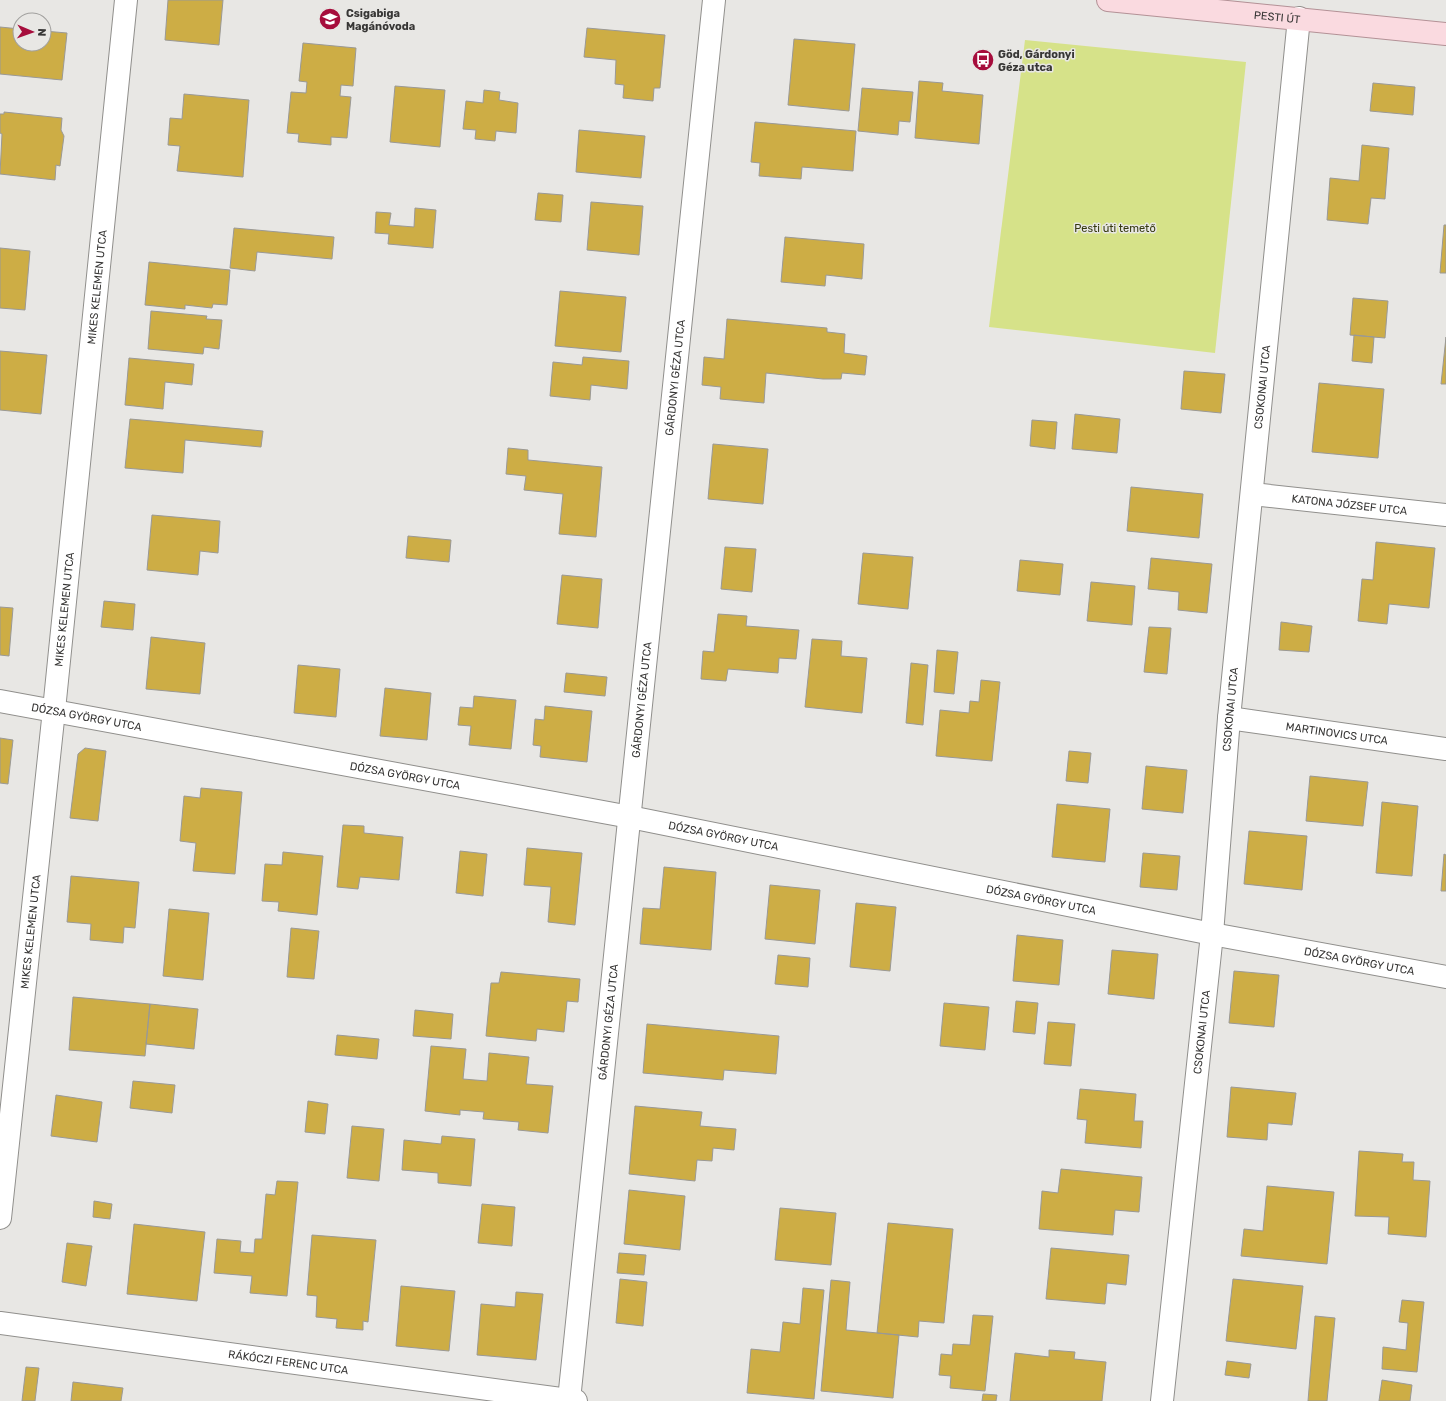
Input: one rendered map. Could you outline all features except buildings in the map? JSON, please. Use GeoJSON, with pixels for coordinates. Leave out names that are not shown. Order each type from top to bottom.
{"type":"FeatureCollection","features":[{"type":"Feature","properties":{"kind":"main road","name":"PESTI ÚT"},"geometry":{"type":"LineString","coordinates":[[1108,0],[1299,18],[1446,34]]}},
{"type":"Feature","properties":{"kind":"street","name":"MIKES KELEMEN UTCA"},"geometry":{"type":"LineString","coordinates":[[0,1218],[54,710],[126,0]]}},
{"type":"Feature","properties":{"kind":"street","name":"GÁRDONYI GÉZA UTCA"},"geometry":{"type":"LineString","coordinates":[[572,1400],[714,0]]}},
{"type":"Feature","properties":{"kind":"street","name":"CSOKONAI UTCA"},"geometry":{"type":"LineString","coordinates":[[1162,1401],[1212,934],[1229,718],[1299,18]]}},
{"type":"Feature","properties":{"kind":"street","name":"KATONA JÓZSEF UTCA"},"geometry":{"type":"LineString","coordinates":[[1252,494],[1446,515]]}},
{"type":"Feature","properties":{"kind":"street","name":"DÓZSA GYÖRGY UTCA"},"geometry":{"type":"LineString","coordinates":[[0,701],[630,817],[1212,934],[1446,977]]}},
{"type":"Feature","properties":{"kind":"street","name":"MARTINOVICS UTCA"},"geometry":{"type":"LineString","coordinates":[[1229,718],[1446,749]]}},
{"type":"Feature","properties":{"kind":"street","name":"RÁKÓCZI FERENC UTCA"},"geometry":{"type":"LineString","coordinates":[[0,1323],[572,1400]]}},
{"type":"Feature","properties":{"kind":"green space","name":"Pesti úti temető"},"geometry":{"type":"Polygon","coordinates":[[[1025,40],[1246,62],[1215,353],[989,327],[1025,40]]]}},
{"type":"Feature","properties":{"kind":"place","name":"Csigabiga Magánóvoda"},"geometry":{"type":"Point","coordinates":[330,19]}},
{"type":"Feature","properties":{"kind":"place","name":"Göd, Gárdonyi Géza utca"},"geometry":{"type":"Point","coordinates":[983,60]}}]}
